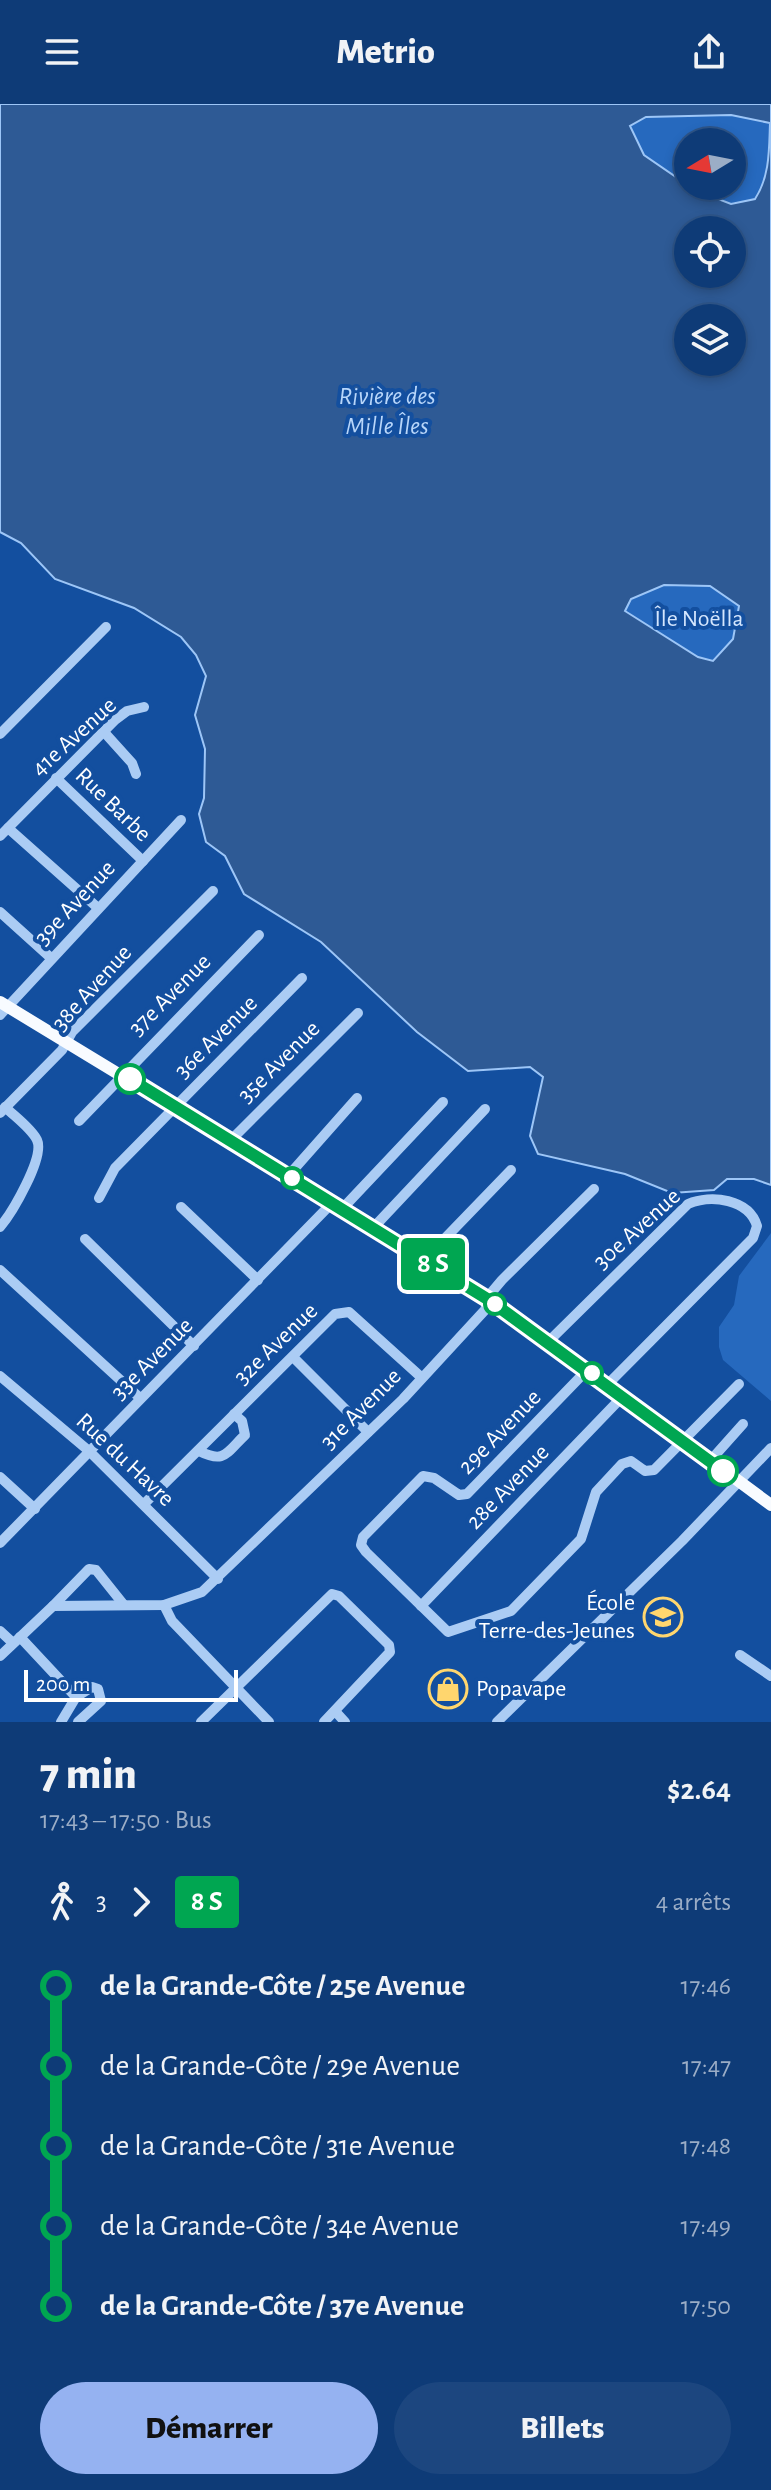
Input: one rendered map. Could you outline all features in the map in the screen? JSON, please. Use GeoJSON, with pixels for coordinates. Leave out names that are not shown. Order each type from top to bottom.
{"type":"FeatureCollection","features":[{"type":"Feature","properties":{"kind":"main road"},"geometry":{"type":"LineString","coordinates":[[3,1008],[67,1041],[489,1300],[771,1505]]}},
{"type":"Feature","properties":{"kind":"street"},"geometry":{"type":"LineString","coordinates":[[0,734],[106,627]]}},
{"type":"Feature","properties":{"kind":"street","name":"41e Avenue"},"geometry":{"type":"LineString","coordinates":[[4,832],[127,711],[144,707]]}},
{"type":"Feature","properties":{"kind":"street"},"geometry":{"type":"LineString","coordinates":[[104,732],[132,763],[136,774]]}},
{"type":"Feature","properties":{"kind":"street","name":"Rue Barbe"},"geometry":{"type":"LineString","coordinates":[[56,778],[143,861]]}},
{"type":"Feature","properties":{"kind":"street","name":"39e Avenue"},"geometry":{"type":"LineString","coordinates":[[3,1008],[181,820]]}},
{"type":"Feature","properties":{"kind":"street"},"geometry":{"type":"LineString","coordinates":[[4,832],[98,908]]}},
{"type":"Feature","properties":{"kind":"street","name":"38e Avenue"},"geometry":{"type":"LineString","coordinates":[[3,1110],[62,1050],[75,1028],[213,891]]}},
{"type":"Feature","properties":{"kind":"street"},"geometry":{"type":"LineString","coordinates":[[0,912],[51,958]]}},
{"type":"Feature","properties":{"kind":"street","name":"37e Avenue"},"geometry":{"type":"LineString","coordinates":[[79,1121],[259,935]]}},
{"type":"Feature","properties":{"kind":"street","name":"36e Avenue"},"geometry":{"type":"LineString","coordinates":[[99,1198],[112,1171],[302,978]]}},
{"type":"Feature","properties":{"kind":"street","name":"35e Avenue"},"geometry":{"type":"LineString","coordinates":[[230,1141],[358,1013]]}},
{"type":"Feature","properties":{"kind":"street"},"geometry":{"type":"LineString","coordinates":[[288,1176],[357,1098]]}},
{"type":"Feature","properties":{"kind":"street","name":"33e Avenue"},"geometry":{"type":"LineString","coordinates":[[0,1543],[258,1280],[443,1102]]}},
{"type":"Feature","properties":{"kind":"street"},"geometry":{"type":"LineString","coordinates":[[374,1227],[485,1109]]}},
{"type":"Feature","properties":{"kind":"street"},"geometry":{"type":"LineString","coordinates":[[0,1227],[9,1216],[39,1154],[37,1139],[3,1110]]}},
{"type":"Feature","properties":{"kind":"street"},"geometry":{"type":"LineString","coordinates":[[425,1259],[511,1170]]}},
{"type":"Feature","properties":{"kind":"street","name":"31e Avenue"},"geometry":{"type":"LineString","coordinates":[[53,1606],[164,1605],[202,1592],[368,1432],[485,1310],[502,1280],[594,1189]]}},
{"type":"Feature","properties":{"kind":"street","name":"30e Avenue"},"geometry":{"type":"LineString","coordinates":[[549,1341],[688,1204],[707,1198],[733,1203],[753,1217],[756,1232],[607,1385]]}},
{"type":"Feature","properties":{"kind":"street"},"geometry":{"type":"LineString","coordinates":[[181,1207],[258,1280]]}},
{"type":"Feature","properties":{"kind":"street"},"geometry":{"type":"LineString","coordinates":[[85,1239],[194,1346]]}},
{"type":"Feature","properties":{"kind":"street"},"geometry":{"type":"LineString","coordinates":[[0,1270],[140,1398]]}},
{"type":"Feature","properties":{"kind":"street","name":"32e Avenue"},"geometry":{"type":"LineString","coordinates":[[144,1504],[335,1314],[344,1310],[381,1338],[421,1377]]}},
{"type":"Feature","properties":{"kind":"street"},"geometry":{"type":"LineString","coordinates":[[293,1357],[368,1432]]}},
{"type":"Feature","properties":{"kind":"street","name":"29e Avenue"},"geometry":{"type":"LineString","coordinates":[[421,1606],[364,1550],[363,1537],[423,1476],[434,1478],[457,1494],[467,1494],[587,1370]]}},
{"type":"Feature","properties":{"kind":"street","name":"Rue du Havre"},"geometry":{"type":"LineString","coordinates":[[0,1376],[89,1451],[218,1579]]}},
{"type":"Feature","properties":{"kind":"street"},"geometry":{"type":"LineString","coordinates":[[421,1606],[450,1633],[506,1615],[581,1539],[596,1492],[619,1467],[631,1461],[653,1471],[739,1384]]}},
{"type":"Feature","properties":{"kind":"street","name":"28e Avenue"},"geometry":{"type":"LineString","coordinates":[[421,1606],[623,1396]]}},
{"type":"Feature","properties":{"kind":"street","name":"32e Avenue"},"geometry":{"type":"LineString","coordinates":[[199,1451],[215,1459],[221,1458],[245,1435],[242,1421],[234,1414]]}},
{"type":"Feature","properties":{"kind":"street"},"geometry":{"type":"LineString","coordinates":[[710,1461],[743,1424]]}},
{"type":"Feature","properties":{"kind":"street"},"geometry":{"type":"LineString","coordinates":[[497,1722],[771,1448]]}},
{"type":"Feature","properties":{"kind":"street"},"geometry":{"type":"LineString","coordinates":[[0,1477],[35,1509]]}},
{"type":"Feature","properties":{"kind":"street"},"geometry":{"type":"LineString","coordinates":[[0,1656],[89,1569],[96,1570],[124,1605]]}},
{"type":"Feature","properties":{"kind":"street"},"geometry":{"type":"LineString","coordinates":[[201,1722],[332,1594],[339,1596],[389,1645],[390,1652],[324,1722]]}},
{"type":"Feature","properties":{"kind":"street"},"geometry":{"type":"LineString","coordinates":[[164,1605],[172,1621],[269,1722]]}},
{"type":"Feature","properties":{"kind":"street"},"geometry":{"type":"LineString","coordinates":[[0,1631],[17,1640],[76,1697]]}},
{"type":"Feature","properties":{"kind":"street"},"geometry":{"type":"LineString","coordinates":[[740,1655],[771,1676]]}},
{"type":"Feature","properties":{"kind":"street"},"geometry":{"type":"LineString","coordinates":[[61,1722],[76,1697],[92,1687],[102,1696],[78,1722]]}},
{"type":"Feature","properties":{"kind":"street"},"geometry":{"type":"LineString","coordinates":[[335,1711],[345,1722]]}},
{"type":"Feature","properties":{"kind":"green space"},"geometry":{"type":"Polygon","coordinates":[[[731,115],[770,122],[768,162],[764,181],[755,199],[732,204],[722,200],[746,200],[746,128],[674,128],[674,175],[644,155],[630,126],[646,117],[731,115]]]}},
{"type":"Feature","properties":{"kind":"green space","name":"Île Noëlla"},"geometry":{"type":"Polygon","coordinates":[[[664,585],[710,586],[739,606],[733,639],[713,661],[698,657],[625,611],[631,599],[664,585]]]}},
{"type":"Feature","properties":{"kind":"green space"},"geometry":{"type":"Polygon","coordinates":[[[771,1233],[771,1401],[723,1360],[719,1347],[719,1327],[734,1305],[739,1276],[771,1233]]]}},
{"type":"Feature","properties":{"kind":"water","name":"Rivière des Mille Îles"},"geometry":{"type":"Polygon","coordinates":[[[0,104],[771,104],[771,1185],[754,1179],[727,1179],[714,1190],[672,1193],[625,1174],[538,1154],[530,1136],[543,1077],[530,1067],[468,1071],[417,1032],[321,942],[244,894],[225,856],[206,842],[199,814],[204,798],[205,749],[195,715],[206,676],[196,655],[181,637],[134,608],[55,579],[21,543],[0,532],[0,104]],[[664,585],[631,599],[625,611],[698,657],[713,661],[733,639],[739,606],[710,586],[664,585]]]}},
{"type":"Feature","properties":{"kind":"bus line"},"geometry":{"type":"LineString","coordinates":[[130,1079],[489,1300],[723,1471]]}},
{"type":"Feature","properties":{"kind":"place","name":"École Terre-des-Jeunes"},"geometry":{"type":"Point","coordinates":[663,1617]}},
{"type":"Feature","properties":{"kind":"place","name":"Popavape"},"geometry":{"type":"Point","coordinates":[448,1689]}}]}
